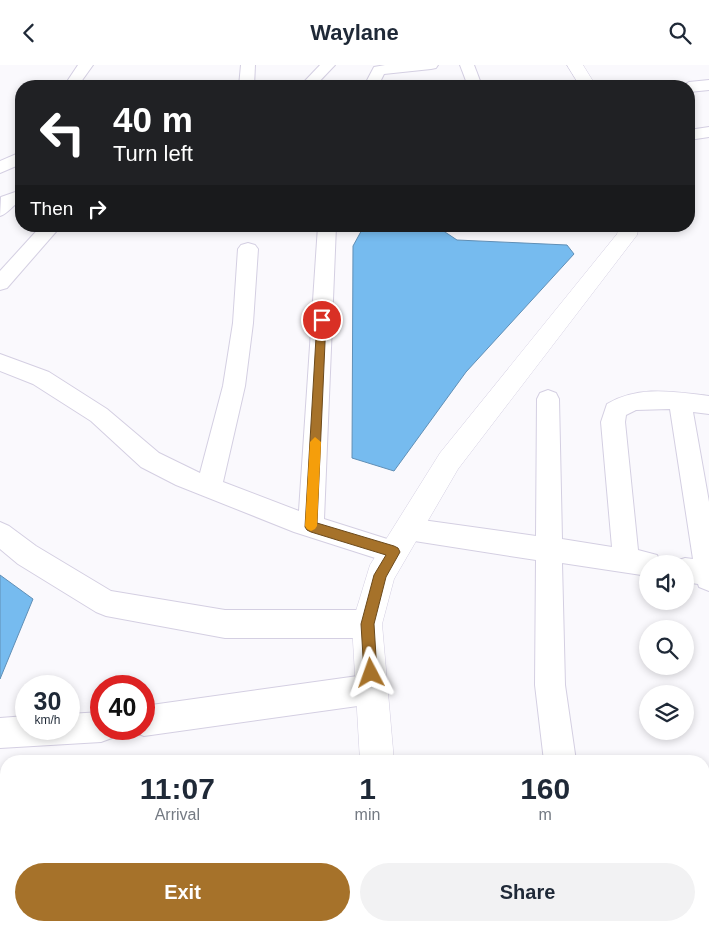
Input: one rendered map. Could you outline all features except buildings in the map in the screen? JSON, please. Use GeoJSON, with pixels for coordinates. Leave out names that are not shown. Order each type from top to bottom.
{"type":"FeatureCollection","features":[{"type":"Feature","properties":{"kind":"street"},"geometry":{"type":"LineString","coordinates":[[74,80],[86,65]]}},
{"type":"Feature","properties":{"kind":"street"},"geometry":{"type":"LineString","coordinates":[[247,80],[248,65]]}},
{"type":"Feature","properties":{"kind":"street"},"geometry":{"type":"LineString","coordinates":[[313,80],[328,65]]}},
{"type":"Feature","properties":{"kind":"street"},"geometry":{"type":"LineString","coordinates":[[374,80],[379,70],[431,65]]}},
{"type":"Feature","properties":{"kind":"street"},"geometry":{"type":"LineString","coordinates":[[467,65],[473,80]]}},
{"type":"Feature","properties":{"kind":"street"},"geometry":{"type":"LineString","coordinates":[[575,65],[584,80]]}},
{"type":"Feature","properties":{"kind":"street"},"geometry":{"type":"LineString","coordinates":[[695,86],[709,85]]}},
{"type":"Feature","properties":{"kind":"street"},"geometry":{"type":"LineString","coordinates":[[695,134],[709,132]]}},
{"type":"Feature","properties":{"kind":"street"},"geometry":{"type":"LineString","coordinates":[[0,168],[15,160]]}},
{"type":"Feature","properties":{"kind":"street"},"geometry":{"type":"LineString","coordinates":[[0,210],[7,201],[15,198]]}},
{"type":"Feature","properties":{"kind":"street"},"geometry":{"type":"LineString","coordinates":[[0,283],[47,232]]}},
{"type":"Feature","properties":{"kind":"street"},"geometry":{"type":"LineString","coordinates":[[311,527],[327,232]]}},
{"type":"Feature","properties":{"kind":"street"},"geometry":{"type":"LineString","coordinates":[[377,755],[367,624],[380,575],[449,461],[628,232]]}},
{"type":"Feature","properties":{"kind":"street"},"geometry":{"type":"LineString","coordinates":[[209,488],[234,386],[243,323],[248,249]]}},
{"type":"Feature","properties":{"kind":"street"},"geometry":{"type":"LineString","coordinates":[[0,362],[41,378],[99,415],[150,461],[209,488],[311,527],[401,541],[548,550],[637,562],[613,422],[615,410],[626,402],[643,399],[709,405]]}},
{"type":"Feature","properties":{"kind":"street"},"geometry":{"type":"LineString","coordinates":[[548,399],[550,685],[559,755]]}},
{"type":"Feature","properties":{"kind":"street"},"geometry":{"type":"LineString","coordinates":[[680,402],[703,573]]}},
{"type":"Feature","properties":{"kind":"street"},"geometry":{"type":"LineString","coordinates":[[0,534],[27,555],[106,603],[225,624],[367,624]]}},
{"type":"Feature","properties":{"kind":"street"},"geometry":{"type":"LineString","coordinates":[[155,719],[372,689]]}},
{"type":"Feature","properties":{"kind":"street"},"geometry":{"type":"LineString","coordinates":[[0,733],[90,728]]}},
{"type":"Feature","properties":{"kind":"water"},"geometry":{"type":"Polygon","coordinates":[[[361,232],[445,232],[457,240],[567,245],[574,254],[466,372],[394,471],[352,458],[353,246],[361,232]]]}},
{"type":"Feature","properties":{"kind":"water"},"geometry":{"type":"Polygon","coordinates":[[[0,575],[33,599],[0,679],[0,575]]]}},
{"type":"Feature","properties":{"kind":"slow traffic"},"geometry":{"type":"LineString","coordinates":[[311,526],[315,442]]}},
{"type":"Feature","properties":{"kind":"route"},"geometry":{"type":"LineString","coordinates":[[322,320],[311,527],[394,552],[380,575],[367,624],[371,673]]}}]}
